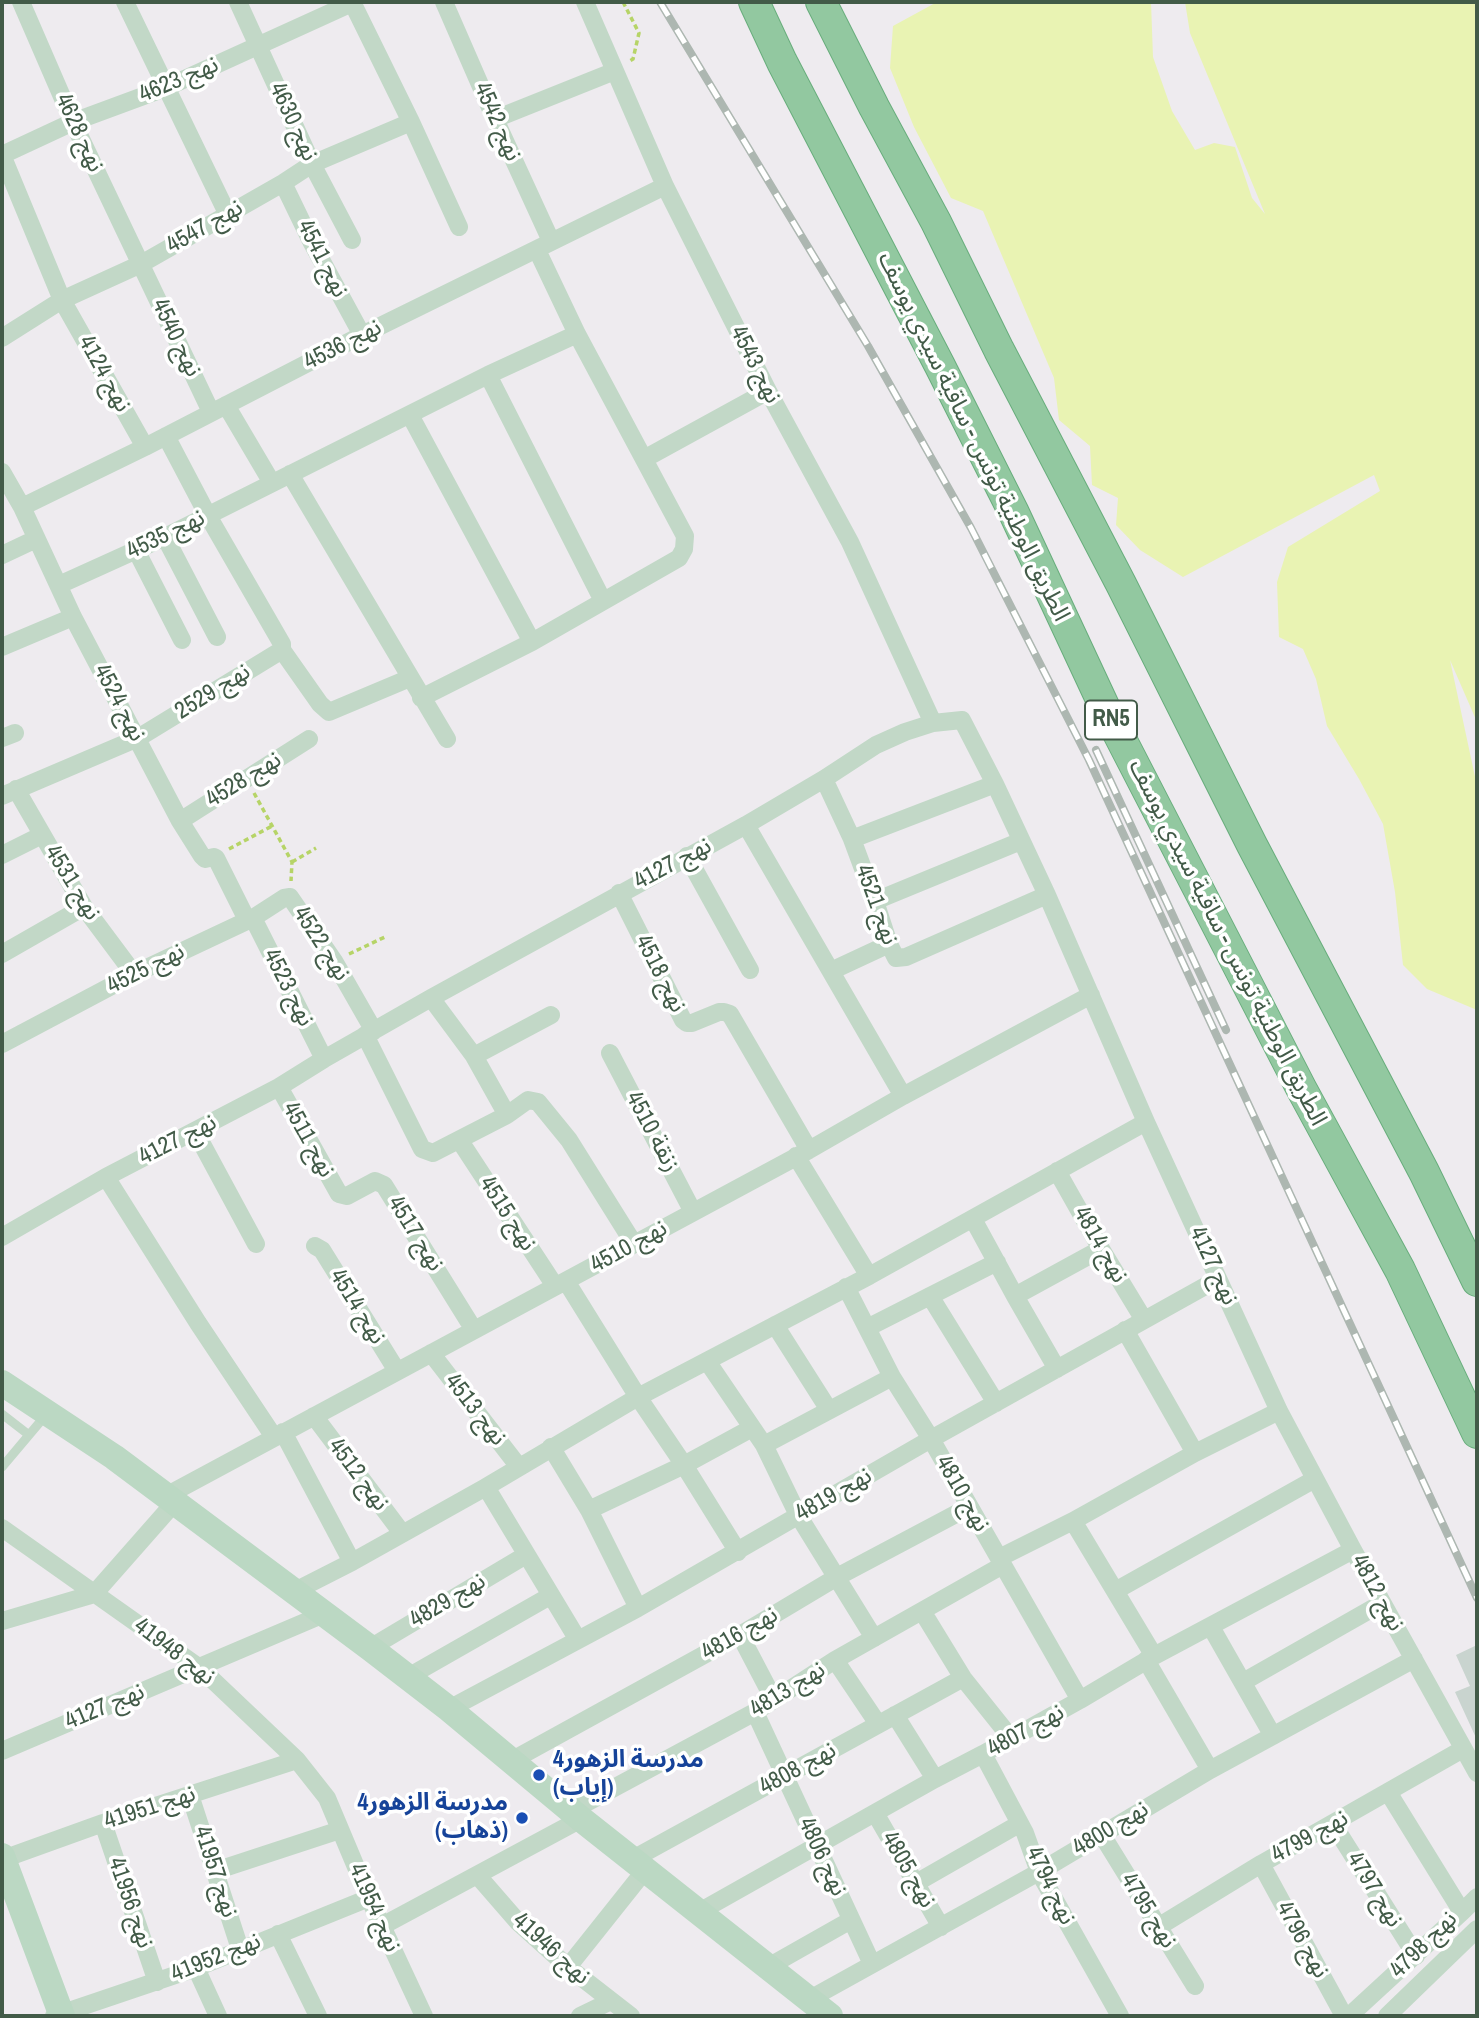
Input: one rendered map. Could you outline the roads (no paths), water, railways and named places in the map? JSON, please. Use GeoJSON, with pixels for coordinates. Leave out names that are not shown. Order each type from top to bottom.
{"type":"FeatureCollection","features":[{"type":"Feature","properties":{"kind":"highway","name":"الطريق الوطنية تونس - ساقية سيدي يوسف"},"geometry":{"type":"LineString","coordinates":[[754,2],[782,62],[1009,502],[1104,706],[1301,1088],[1400,1270],[1477,1433]]}},
{"type":"Feature","properties":{"kind":"highway"},"geometry":{"type":"LineString","coordinates":[[821,2],[1121,583],[1252,845],[1424,1172],[1477,1281]]}},
{"type":"Feature","properties":{"kind":"main road"},"geometry":{"type":"LineString","coordinates":[[2,1383],[48,1412],[171,1499],[408,1677],[768,1967],[815,2010]]}},
{"type":"Feature","properties":{"kind":"main road"},"geometry":{"type":"LineString","coordinates":[[4,1866],[59,2015]]}},
{"type":"Feature","properties":{"kind":"street","name":"نهج 4628"},"geometry":{"type":"LineString","coordinates":[[21,2],[73,122],[141,264]]}},
{"type":"Feature","properties":{"kind":"street"},"geometry":{"type":"LineString","coordinates":[[125,2],[227,213]]}},
{"type":"Feature","properties":{"kind":"street","name":"نهج 4630"},"geometry":{"type":"LineString","coordinates":[[238,2],[312,164],[352,240]]}},
{"type":"Feature","properties":{"kind":"street","name":"نهج 4623"},"geometry":{"type":"LineString","coordinates":[[2,155],[73,122],[165,88],[353,2]]}},
{"type":"Feature","properties":{"kind":"street"},"geometry":{"type":"LineString","coordinates":[[353,2],[459,228]]}},
{"type":"Feature","properties":{"kind":"street","name":"نهج 4542"},"geometry":{"type":"LineString","coordinates":[[444,2],[495,119],[577,334],[685,537],[684,549],[679,558],[603,601]]}},
{"type":"Feature","properties":{"kind":"street","name":"نهج 4543"},"geometry":{"type":"LineString","coordinates":[[585,2],[665,186],[768,391],[850,542],[933,723]]}},
{"type":"Feature","properties":{"kind":"street"},"geometry":{"type":"LineString","coordinates":[[495,119],[615,71]]}},
{"type":"Feature","properties":{"kind":"street","name":"نهج 4547"},"geometry":{"type":"LineString","coordinates":[[2,338],[62,300],[141,264],[312,164],[411,122]]}},
{"type":"Feature","properties":{"kind":"street","name":"نهج 4124"},"geometry":{"type":"LineString","coordinates":[[2,155],[62,300],[145,447]]}},
{"type":"Feature","properties":{"kind":"street","name":"نهج 4541"},"geometry":{"type":"LineString","coordinates":[[283,183],[362,335]]}},
{"type":"Feature","properties":{"kind":"street","name":"نهج 4536"},"geometry":{"type":"LineString","coordinates":[[22,506],[665,186]]}},
{"type":"Feature","properties":{"kind":"street","name":"نهج 4540"},"geometry":{"type":"LineString","coordinates":[[141,264],[218,408],[272,484]]}},
{"type":"Feature","properties":{"kind":"street","name":"نهج 4535"},"geometry":{"type":"LineString","coordinates":[[59,585],[164,537],[488,375],[577,334]]}},
{"type":"Feature","properties":{"kind":"street"},"geometry":{"type":"LineString","coordinates":[[421,698],[532,642],[603,601],[488,375]]}},
{"type":"Feature","properties":{"kind":"street"},"geometry":{"type":"LineString","coordinates":[[644,459],[768,391]]}},
{"type":"Feature","properties":{"kind":"street"},"geometry":{"type":"LineString","coordinates":[[410,415],[532,642]]}},
{"type":"Feature","properties":{"kind":"street"},"geometry":{"type":"LineString","coordinates":[[166,436],[207,514],[282,643],[282,650],[320,704],[329,712],[410,678]]}},
{"type":"Feature","properties":{"kind":"street","name":"نهج 4524"},"geometry":{"type":"LineString","coordinates":[[2,472],[22,506],[73,617],[180,821],[202,856],[205,859],[215,857],[250,919]]}},
{"type":"Feature","properties":{"kind":"street"},"geometry":{"type":"LineString","coordinates":[[290,474],[447,738]]}},
{"type":"Feature","properties":{"kind":"street"},"geometry":{"type":"LineString","coordinates":[[164,537],[217,637]]}},
{"type":"Feature","properties":{"kind":"street"},"geometry":{"type":"LineString","coordinates":[[2,555],[36,539]]}},
{"type":"Feature","properties":{"kind":"street"},"geometry":{"type":"LineString","coordinates":[[136,550],[182,640]]}},
{"type":"Feature","properties":{"kind":"street"},"geometry":{"type":"LineString","coordinates":[[2,647],[73,617]]}},
{"type":"Feature","properties":{"kind":"street","name":"نهج 2529"},"geometry":{"type":"LineString","coordinates":[[9,792],[138,738],[282,650]]}},
{"type":"Feature","properties":{"kind":"street","name":"نهج 4127"},"geometry":{"type":"LineString","coordinates":[[2,1237],[106,1177],[279,1087],[431,998],[746,825],[876,745],[933,723],[962,720],[1047,895],[1146,1122],[1279,1411]]}},
{"type":"Feature","properties":{"kind":"street","name":"نهج 4528"},"geometry":{"type":"LineString","coordinates":[[180,821],[309,739]]}},
{"type":"Feature","properties":{"kind":"street","name":"نهج 4521"},"geometry":{"type":"LineString","coordinates":[[824,779],[852,839],[896,958],[906,957],[1047,895]]}},
{"type":"Feature","properties":{"kind":"street"},"geometry":{"type":"LineString","coordinates":[[852,839],[995,784]]}},
{"type":"Feature","properties":{"kind":"street","name":"نهج 4531"},"geometry":{"type":"LineString","coordinates":[[9,792],[42,835],[84,907],[134,974]]}},
{"type":"Feature","properties":{"kind":"street"},"geometry":{"type":"LineString","coordinates":[[746,825],[903,1096]]}},
{"type":"Feature","properties":{"kind":"street"},"geometry":{"type":"LineString","coordinates":[[2,855],[42,835]]}},
{"type":"Feature","properties":{"kind":"street"},"geometry":{"type":"LineString","coordinates":[[875,901],[1021,841]]}},
{"type":"Feature","properties":{"kind":"street"},"geometry":{"type":"LineString","coordinates":[[687,856],[750,970]]}},
{"type":"Feature","properties":{"kind":"street","name":"نهج 4518"},"geometry":{"type":"LineString","coordinates":[[619,893],[683,1020],[692,1023],[719,1012],[730,1014],[869,1276]]}},
{"type":"Feature","properties":{"kind":"street","name":"نهج 4525"},"geometry":{"type":"LineString","coordinates":[[2,1044],[134,974],[290,897]]}},
{"type":"Feature","properties":{"kind":"street","name":"نهج 4522"},"geometry":{"type":"LineString","coordinates":[[290,897],[334,961],[422,1149],[433,1153],[460,1141]]}},
{"type":"Feature","properties":{"kind":"street"},"geometry":{"type":"LineString","coordinates":[[2,954],[84,907]]}},
{"type":"Feature","properties":{"kind":"street","name":"نهج 4523"},"geometry":{"type":"LineString","coordinates":[[250,919],[324,1059]]}},
{"type":"Feature","properties":{"kind":"street"},"geometry":{"type":"LineString","coordinates":[[831,971],[889,944]]}},
{"type":"Feature","properties":{"kind":"street","name":"نهج 4510"},"geometry":{"type":"LineString","coordinates":[[94,1594],[171,1499],[279,1435],[1091,995]]}},
{"type":"Feature","properties":{"kind":"street"},"geometry":{"type":"LineString","coordinates":[[431,998],[474,1056],[507,1115]]}},
{"type":"Feature","properties":{"kind":"street"},"geometry":{"type":"LineString","coordinates":[[474,1056],[551,1015]]}},
{"type":"Feature","properties":{"kind":"street","name":"زنقة 4510"},"geometry":{"type":"LineString","coordinates":[[610,1053],[694,1212]]}},
{"type":"Feature","properties":{"kind":"street","name":"نهج 4511"},"geometry":{"type":"LineString","coordinates":[[279,1087],[337,1192]]}},
{"type":"Feature","properties":{"kind":"street"},"geometry":{"type":"LineString","coordinates":[[460,1141],[528,1100],[538,1102],[569,1140],[634,1244]]}},
{"type":"Feature","properties":{"kind":"street"},"geometry":{"type":"LineString","coordinates":[[295,1591],[486,1487],[638,1397],[869,1276],[1146,1122]]}},
{"type":"Feature","properties":{"kind":"street"},"geometry":{"type":"LineString","coordinates":[[195,1130],[256,1244]]}},
{"type":"Feature","properties":{"kind":"street","name":"نهج 4515"},"geometry":{"type":"LineString","coordinates":[[460,1141],[684,1465],[738,1552]]}},
{"type":"Feature","properties":{"kind":"street","name":"نهج 4814"},"geometry":{"type":"LineString","coordinates":[[1057,1171],[1144,1320]]}},
{"type":"Feature","properties":{"kind":"street"},"geometry":{"type":"LineString","coordinates":[[106,1177],[198,1323],[279,1435],[352,1562]]}},
{"type":"Feature","properties":{"kind":"street","name":"نهج 4517"},"geometry":{"type":"LineString","coordinates":[[337,1192],[341,1196],[347,1196],[375,1181],[384,1185],[474,1330]]}},
{"type":"Feature","properties":{"kind":"street"},"geometry":{"type":"LineString","coordinates":[[973,1219],[1057,1369]]}},
{"type":"Feature","properties":{"kind":"street","name":"نهج 4514"},"geometry":{"type":"LineString","coordinates":[[315,1245],[322,1250],[397,1371]]}},
{"type":"Feature","properties":{"kind":"street"},"geometry":{"type":"LineString","coordinates":[[1015,1296],[1101,1250]]}},
{"type":"Feature","properties":{"kind":"street"},"geometry":{"type":"LineString","coordinates":[[867,1328],[997,1262]]}},
{"type":"Feature","properties":{"kind":"street","name":"نهج 4819"},"geometry":{"type":"LineString","coordinates":[[449,1709],[638,1608],[1218,1279]]}},
{"type":"Feature","properties":{"kind":"street","name":"نهج 4810"},"geometry":{"type":"LineString","coordinates":[[846,1287],[892,1377],[1080,1700]]}},
{"type":"Feature","properties":{"kind":"street"},"geometry":{"type":"LineString","coordinates":[[930,1296],[996,1403]]}},
{"type":"Feature","properties":{"kind":"street"},"geometry":{"type":"LineString","coordinates":[[775,1325],[828,1410]]}},
{"type":"Feature","properties":{"kind":"street"},"geometry":{"type":"LineString","coordinates":[[1125,1331],[1195,1453]]}},
{"type":"Feature","properties":{"kind":"street","name":"نهج 4513"},"geometry":{"type":"LineString","coordinates":[[431,1353],[519,1467]]}},
{"type":"Feature","properties":{"kind":"street"},"geometry":{"type":"LineString","coordinates":[[707,1361],[764,1445],[798,1515],[874,1638]]}},
{"type":"Feature","properties":{"kind":"street"},"geometry":{"type":"LineString","coordinates":[[764,1445],[892,1377]]}},
{"type":"Feature","properties":{"kind":"street","name":"نهج 4813"},"geometry":{"type":"LineString","coordinates":[[576,1815],[755,1712],[835,1660],[922,1611],[1001,1561],[1195,1453],[1279,1411]]}},
{"type":"Feature","properties":{"kind":"street","name":"نهج 4812"},"geometry":{"type":"LineString","coordinates":[[1279,1411],[1477,1773]]}},
{"type":"Feature","properties":{"kind":"street","name":"نهج 4512"},"geometry":{"type":"LineString","coordinates":[[314,1416],[402,1533]]}},
{"type":"Feature","properties":{"kind":"street"},"geometry":{"type":"LineString","coordinates":[[589,1510],[684,1465],[752,1428]]}},
{"type":"Feature","properties":{"kind":"street"},"geometry":{"type":"LineString","coordinates":[[551,1447],[589,1510],[638,1608]]}},
{"type":"Feature","properties":{"kind":"street"},"geometry":{"type":"LineString","coordinates":[[1115,1591],[1315,1479]]}},
{"type":"Feature","properties":{"kind":"street"},"geometry":{"type":"LineString","coordinates":[[486,1487],[578,1640]]}},
{"type":"Feature","properties":{"kind":"street","name":"نهج 4816"},"geometry":{"type":"LineString","coordinates":[[511,1761],[740,1635],[836,1577],[969,1507]]}},
{"type":"Feature","properties":{"kind":"street"},"geometry":{"type":"LineString","coordinates":[[1073,1521],[1115,1591],[1210,1770]]}},
{"type":"Feature","properties":{"kind":"street","name":"نهج 41948"},"geometry":{"type":"LineString","coordinates":[[2,1528],[200,1668],[297,1759],[327,1798]]}},
{"type":"Feature","properties":{"kind":"street","name":"نهج 4807"},"geometry":{"type":"LineString","coordinates":[[699,1912],[1080,1700],[1150,1658],[1353,1550]]}},
{"type":"Feature","properties":{"kind":"street","name":"نهج 4829"},"geometry":{"type":"LineString","coordinates":[[369,1648],[526,1555]]}},
{"type":"Feature","properties":{"kind":"street"},"geometry":{"type":"LineString","coordinates":[[2,1621],[94,1594]]}},
{"type":"Feature","properties":{"kind":"street"},"geometry":{"type":"LineString","coordinates":[[408,1677],[550,1596]]}},
{"type":"Feature","properties":{"kind":"street"},"geometry":{"type":"LineString","coordinates":[[1243,1682],[1382,1603]]}},
{"type":"Feature","properties":{"kind":"street"},"geometry":{"type":"LineString","coordinates":[[922,1611],[963,1678],[1011,1738]]}},
{"type":"Feature","properties":{"kind":"street","name":"نهج 4127"},"geometry":{"type":"LineString","coordinates":[[2,1751],[324,1614]]}},
{"type":"Feature","properties":{"kind":"street"},"geometry":{"type":"LineString","coordinates":[[1211,1627],[1273,1736]]}},
{"type":"Feature","properties":{"kind":"street"},"geometry":{"type":"LineString","coordinates":[[740,1635],[774,1700]]}},
{"type":"Feature","properties":{"kind":"street","name":"نهج 4800"},"geometry":{"type":"LineString","coordinates":[[815,2010],[872,1964],[1039,1872],[1210,1770],[1414,1659]]}},
{"type":"Feature","properties":{"kind":"street"},"geometry":{"type":"LineString","coordinates":[[835,1660],[878,1724]]}},
{"type":"Feature","properties":{"kind":"street","name":"نهج 4808"},"geometry":{"type":"LineString","coordinates":[[639,1864],[784,1777],[963,1678]]}},
{"type":"Feature","properties":{"kind":"street","name":"نهج 4806"},"geometry":{"type":"LineString","coordinates":[[755,1712],[872,1964]]}},
{"type":"Feature","properties":{"kind":"street"},"geometry":{"type":"LineString","coordinates":[[895,1715],[935,1779]]}},
{"type":"Feature","properties":{"kind":"street","name":"نهج 4799"},"geometry":{"type":"LineString","coordinates":[[1158,1927],[1261,1864],[1463,1749]]}},
{"type":"Feature","properties":{"kind":"street","name":"نهج 4794"},"geometry":{"type":"LineString","coordinates":[[983,1754],[1030,1845],[1039,1872],[1120,2016]]}},
{"type":"Feature","properties":{"kind":"street","name":"نهج 41951"},"geometry":{"type":"LineString","coordinates":[[4,1866],[103,1824],[297,1759]]}},
{"type":"Feature","properties":{"kind":"street","name":"نهج 4798"},"geometry":{"type":"LineString","coordinates":[[1346,2016],[1462,1912],[1388,1792]]}},
{"type":"Feature","properties":{"kind":"street","name":"نهج 41957"},"geometry":{"type":"LineString","coordinates":[[190,1795],[240,1949]]}},
{"type":"Feature","properties":{"kind":"street","name":"نهج 41954"},"geometry":{"type":"LineString","coordinates":[[327,1798],[419,2014]]}},
{"type":"Feature","properties":{"kind":"street","name":"نهج 4805"},"geometry":{"type":"LineString","coordinates":[[875,1813],[941,1927]]}},
{"type":"Feature","properties":{"kind":"street"},"geometry":{"type":"LineString","coordinates":[[382,1926],[478,1876],[576,1815]]}},
{"type":"Feature","properties":{"kind":"street","name":"نهج 41956"},"geometry":{"type":"LineString","coordinates":[[103,1824],[157,1982]]}},
{"type":"Feature","properties":{"kind":"street"},"geometry":{"type":"LineString","coordinates":[[916,1883],[1019,1824]]}},
{"type":"Feature","properties":{"kind":"street","name":"نهج 4797"},"geometry":{"type":"LineString","coordinates":[[1333,1824],[1416,1956]]}},
{"type":"Feature","properties":{"kind":"street"},"geometry":{"type":"LineString","coordinates":[[215,1871],[340,1830]]}},
{"type":"Feature","properties":{"kind":"street","name":"نهج 4795"},"geometry":{"type":"LineString","coordinates":[[1102,1835],[1195,1986]]}},
{"type":"Feature","properties":{"kind":"street"},"geometry":{"type":"LineString","coordinates":[[568,1968],[639,1864]]}},
{"type":"Feature","properties":{"kind":"street","name":"نهج 4796"},"geometry":{"type":"LineString","coordinates":[[1261,1864],[1346,2016]]}},
{"type":"Feature","properties":{"kind":"street","name":"نهج 41946"},"geometry":{"type":"LineString","coordinates":[[478,1876],[517,1922],[568,1968],[631,2016]]}},
{"type":"Feature","properties":{"kind":"street"},"geometry":{"type":"LineString","coordinates":[[1462,1912],[1477,1897]]}},
{"type":"Feature","properties":{"kind":"street","name":"نهج 41952"},"geometry":{"type":"LineString","coordinates":[[59,2015],[197,1968],[369,1898]]}},
{"type":"Feature","properties":{"kind":"street"},"geometry":{"type":"LineString","coordinates":[[768,1967],[851,1920]]}},
{"type":"Feature","properties":{"kind":"street"},"geometry":{"type":"LineString","coordinates":[[1392,2014],[1477,1929]]}},
{"type":"Feature","properties":{"kind":"street"},"geometry":{"type":"LineString","coordinates":[[278,1934],[318,2016]]}},
{"type":"Feature","properties":{"kind":"street"},"geometry":{"type":"LineString","coordinates":[[197,1968],[218,2016]]}},
{"type":"Feature","properties":{"kind":"street"},"geometry":{"type":"LineString","coordinates":[[580,2016],[611,2001]]}},
{"type":"Feature","properties":{"kind":"lane"},"geometry":{"type":"LineString","coordinates":[[2,1467],[48,1412]]}},
{"type":"Feature","properties":{"kind":"lane"},"geometry":{"type":"LineString","coordinates":[[2,1414],[29,1434]]}},
{"type":"Feature","properties":{"kind":"railway"},"geometry":{"type":"LineString","coordinates":[[660,2],[868,346],[971,528],[1089,760],[1477,1598]]}},
{"type":"Feature","properties":{"kind":"railway"},"geometry":{"type":"LineString","coordinates":[[1096,750],[1226,1030]]}},
{"type":"Feature","properties":{"kind":"place","name":"مدرسة الزهور4 (إياب)"},"geometry":{"type":"Point","coordinates":[539,1775]}},
{"type":"Feature","properties":{"kind":"place","name":"مدرسة الزهور4 (ذهاب)"},"geometry":{"type":"Point","coordinates":[522,1818]}}]}
